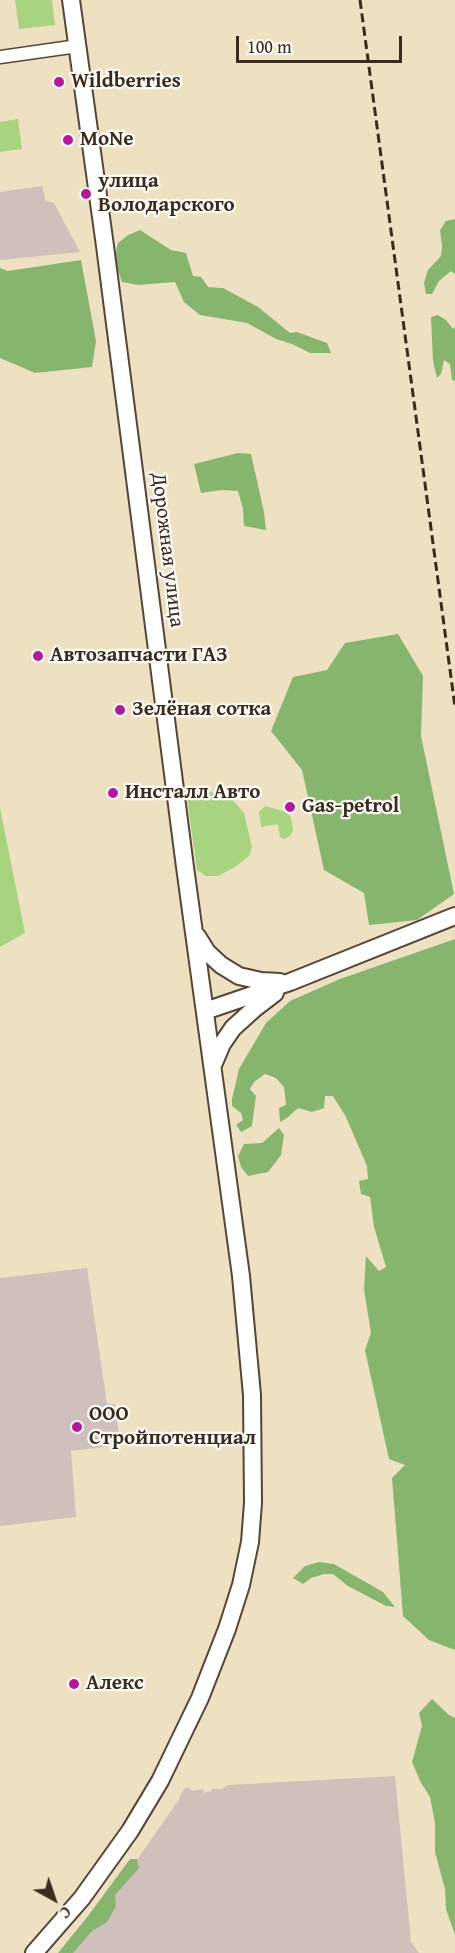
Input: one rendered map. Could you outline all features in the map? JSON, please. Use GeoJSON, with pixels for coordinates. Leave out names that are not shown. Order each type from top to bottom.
{"type":"FeatureCollection","features":[{"type":"Feature","properties":{"kind":"main road","name":"Дорожная улица"},"geometry":{"type":"LineString","coordinates":[[34,1953],[82,1898],[130,1831],[160,1781],[200,1698],[227,1629],[241,1585],[250,1542],[253,1478],[251,1373],[240,1267],[71,0]]}},
{"type":"Feature","properties":{"kind":"main road"},"geometry":{"type":"LineString","coordinates":[[205,1011],[290,982],[455,916]]}},
{"type":"Feature","properties":{"kind":"main road"},"geometry":{"type":"LineString","coordinates":[[194,931],[207,952],[221,965],[239,976],[261,981],[290,982]]}},
{"type":"Feature","properties":{"kind":"main road"},"geometry":{"type":"LineString","coordinates":[[213,1065],[222,1044],[234,1028],[254,1009],[290,982]]}},
{"type":"Feature","properties":{"kind":"street"},"geometry":{"type":"LineString","coordinates":[[0,57],[78,46]]}},
{"type":"Feature","properties":{"kind":"shaded area"},"geometry":{"type":"Polygon","coordinates":[[[42,186],[46,201],[54,203],[80,252],[0,260],[0,192],[42,186]]]}},
{"type":"Feature","properties":{"kind":"shaded area"},"geometry":{"type":"Polygon","coordinates":[[[87,1268],[107,1404],[115,1404],[120,1445],[71,1451],[76,1517],[0,1526],[0,1278],[87,1268]]]}},
{"type":"Feature","properties":{"kind":"shaded area"},"geometry":{"type":"Polygon","coordinates":[[[395,1776],[411,1942],[419,1953],[63,1953],[120,1884],[187,1787],[193,1791],[203,1789],[204,1793],[212,1789],[222,1789],[228,1785],[395,1776]]]}},
{"type":"Feature","properties":{"kind":"green space"},"geometry":{"type":"Polygon","coordinates":[[[15,0],[52,0],[55,25],[19,29],[15,0]]]}},
{"type":"Feature","properties":{"kind":"green space"},"geometry":{"type":"Polygon","coordinates":[[[18,119],[22,149],[0,152],[0,122],[18,119]]]}},
{"type":"Feature","properties":{"kind":"green space"},"geometry":{"type":"Polygon","coordinates":[[[455,219],[455,274],[451,271],[439,281],[432,294],[426,294],[424,283],[428,270],[441,256],[440,230],[446,221],[455,219]]]}},
{"type":"Feature","properties":{"kind":"green space"},"geometry":{"type":"Polygon","coordinates":[[[140,230],[171,250],[186,253],[193,276],[201,277],[208,287],[223,288],[258,307],[290,333],[297,332],[327,343],[331,353],[310,353],[276,339],[247,323],[200,315],[184,302],[175,282],[139,285],[122,282],[114,259],[118,243],[128,235],[140,230]]]}},
{"type":"Feature","properties":{"kind":"green space"},"geometry":{"type":"Polygon","coordinates":[[[81,260],[96,341],[92,367],[35,373],[0,358],[0,268],[8,271],[81,260]]]}},
{"type":"Feature","properties":{"kind":"green space"},"geometry":{"type":"Polygon","coordinates":[[[438,315],[446,320],[453,329],[455,327],[455,381],[452,380],[450,364],[444,360],[441,374],[437,378],[433,361],[431,317],[438,315]]]}},
{"type":"Feature","properties":{"kind":"green space"},"geometry":{"type":"Polygon","coordinates":[[[238,453],[251,454],[266,530],[244,526],[243,509],[238,491],[222,490],[201,493],[194,464],[238,453]]]}},
{"type":"Feature","properties":{"kind":"green space"},"geometry":{"type":"Polygon","coordinates":[[[398,634],[423,676],[421,736],[454,894],[417,920],[369,925],[364,893],[324,870],[302,770],[271,731],[293,677],[327,670],[345,643],[398,634]]]}},
{"type":"Feature","properties":{"kind":"green space"},"geometry":{"type":"Polygon","coordinates":[[[200,789],[230,797],[244,813],[252,848],[249,856],[218,876],[206,876],[197,870],[187,798],[200,789]]]}},
{"type":"Feature","properties":{"kind":"green space"},"geometry":{"type":"Polygon","coordinates":[[[265,806],[286,812],[291,817],[293,830],[291,835],[284,839],[280,837],[278,824],[261,827],[259,812],[265,806]]]}},
{"type":"Feature","properties":{"kind":"green space"},"geometry":{"type":"Polygon","coordinates":[[[0,808],[25,933],[0,947],[0,808]]]}},
{"type":"Feature","properties":{"kind":"green space"},"geometry":{"type":"Polygon","coordinates":[[[455,939],[455,1650],[429,1640],[403,1616],[392,1478],[405,1465],[389,1459],[365,1350],[371,1333],[364,1289],[366,1256],[379,1271],[386,1267],[374,1227],[370,1197],[361,1194],[359,1181],[368,1179],[367,1166],[346,1117],[333,1096],[325,1096],[324,1108],[312,1112],[298,1108],[280,1122],[279,1108],[286,1105],[284,1087],[276,1078],[265,1074],[254,1082],[250,1089],[256,1096],[252,1126],[241,1132],[236,1125],[243,1120],[241,1113],[232,1106],[232,1099],[239,1069],[266,1023],[290,1001],[340,979],[455,939]]]}},
{"type":"Feature","properties":{"kind":"green space"},"geometry":{"type":"Polygon","coordinates":[[[279,1128],[284,1135],[281,1155],[268,1172],[248,1176],[241,1167],[238,1156],[244,1144],[262,1143],[279,1128]]]}},
{"type":"Feature","properties":{"kind":"green space"},"geometry":{"type":"Polygon","coordinates":[[[319,1562],[334,1564],[383,1592],[395,1607],[386,1606],[348,1586],[333,1574],[311,1578],[303,1584],[293,1578],[305,1566],[319,1562]]]}},
{"type":"Feature","properties":{"kind":"green space"},"geometry":{"type":"Polygon","coordinates":[[[432,1699],[455,1718],[455,1935],[446,1909],[445,1889],[435,1852],[435,1823],[430,1797],[412,1762],[422,1726],[419,1713],[432,1699]]]}},
{"type":"Feature","properties":{"kind":"green space"},"geometry":{"type":"Polygon","coordinates":[[[130,1859],[137,1859],[139,1868],[115,1895],[116,1906],[107,1922],[92,1931],[73,1953],[58,1953],[88,1916],[130,1859]]]}},
{"type":"Feature","properties":{"kind":"railway"},"geometry":{"type":"LineString","coordinates":[[360,0],[455,707]]}},
{"type":"Feature","properties":{"kind":"place","name":"Wildberries"},"geometry":{"type":"Point","coordinates":[59,82]}},
{"type":"Feature","properties":{"kind":"place","name":"MoNe"},"geometry":{"type":"Point","coordinates":[68,140]}},
{"type":"Feature","properties":{"kind":"place","name":"улица Володарского"},"geometry":{"type":"Point","coordinates":[86,194]}},
{"type":"Feature","properties":{"kind":"place","name":"Автозапчасти ГАЗ"},"geometry":{"type":"Point","coordinates":[38,656]}},
{"type":"Feature","properties":{"kind":"place","name":"Зелёная сотка"},"geometry":{"type":"Point","coordinates":[120,710]}},
{"type":"Feature","properties":{"kind":"place","name":"Инсталл Авто"},"geometry":{"type":"Point","coordinates":[113,793]}},
{"type":"Feature","properties":{"kind":"place","name":"Gas-petrol"},"geometry":{"type":"Point","coordinates":[290,807]}},
{"type":"Feature","properties":{"kind":"place","name":"ООО Стройпотенциал"},"geometry":{"type":"Point","coordinates":[77,1427]}},
{"type":"Feature","properties":{"kind":"place","name":"Алекс"},"geometry":{"type":"Point","coordinates":[74,1684]}}]}
